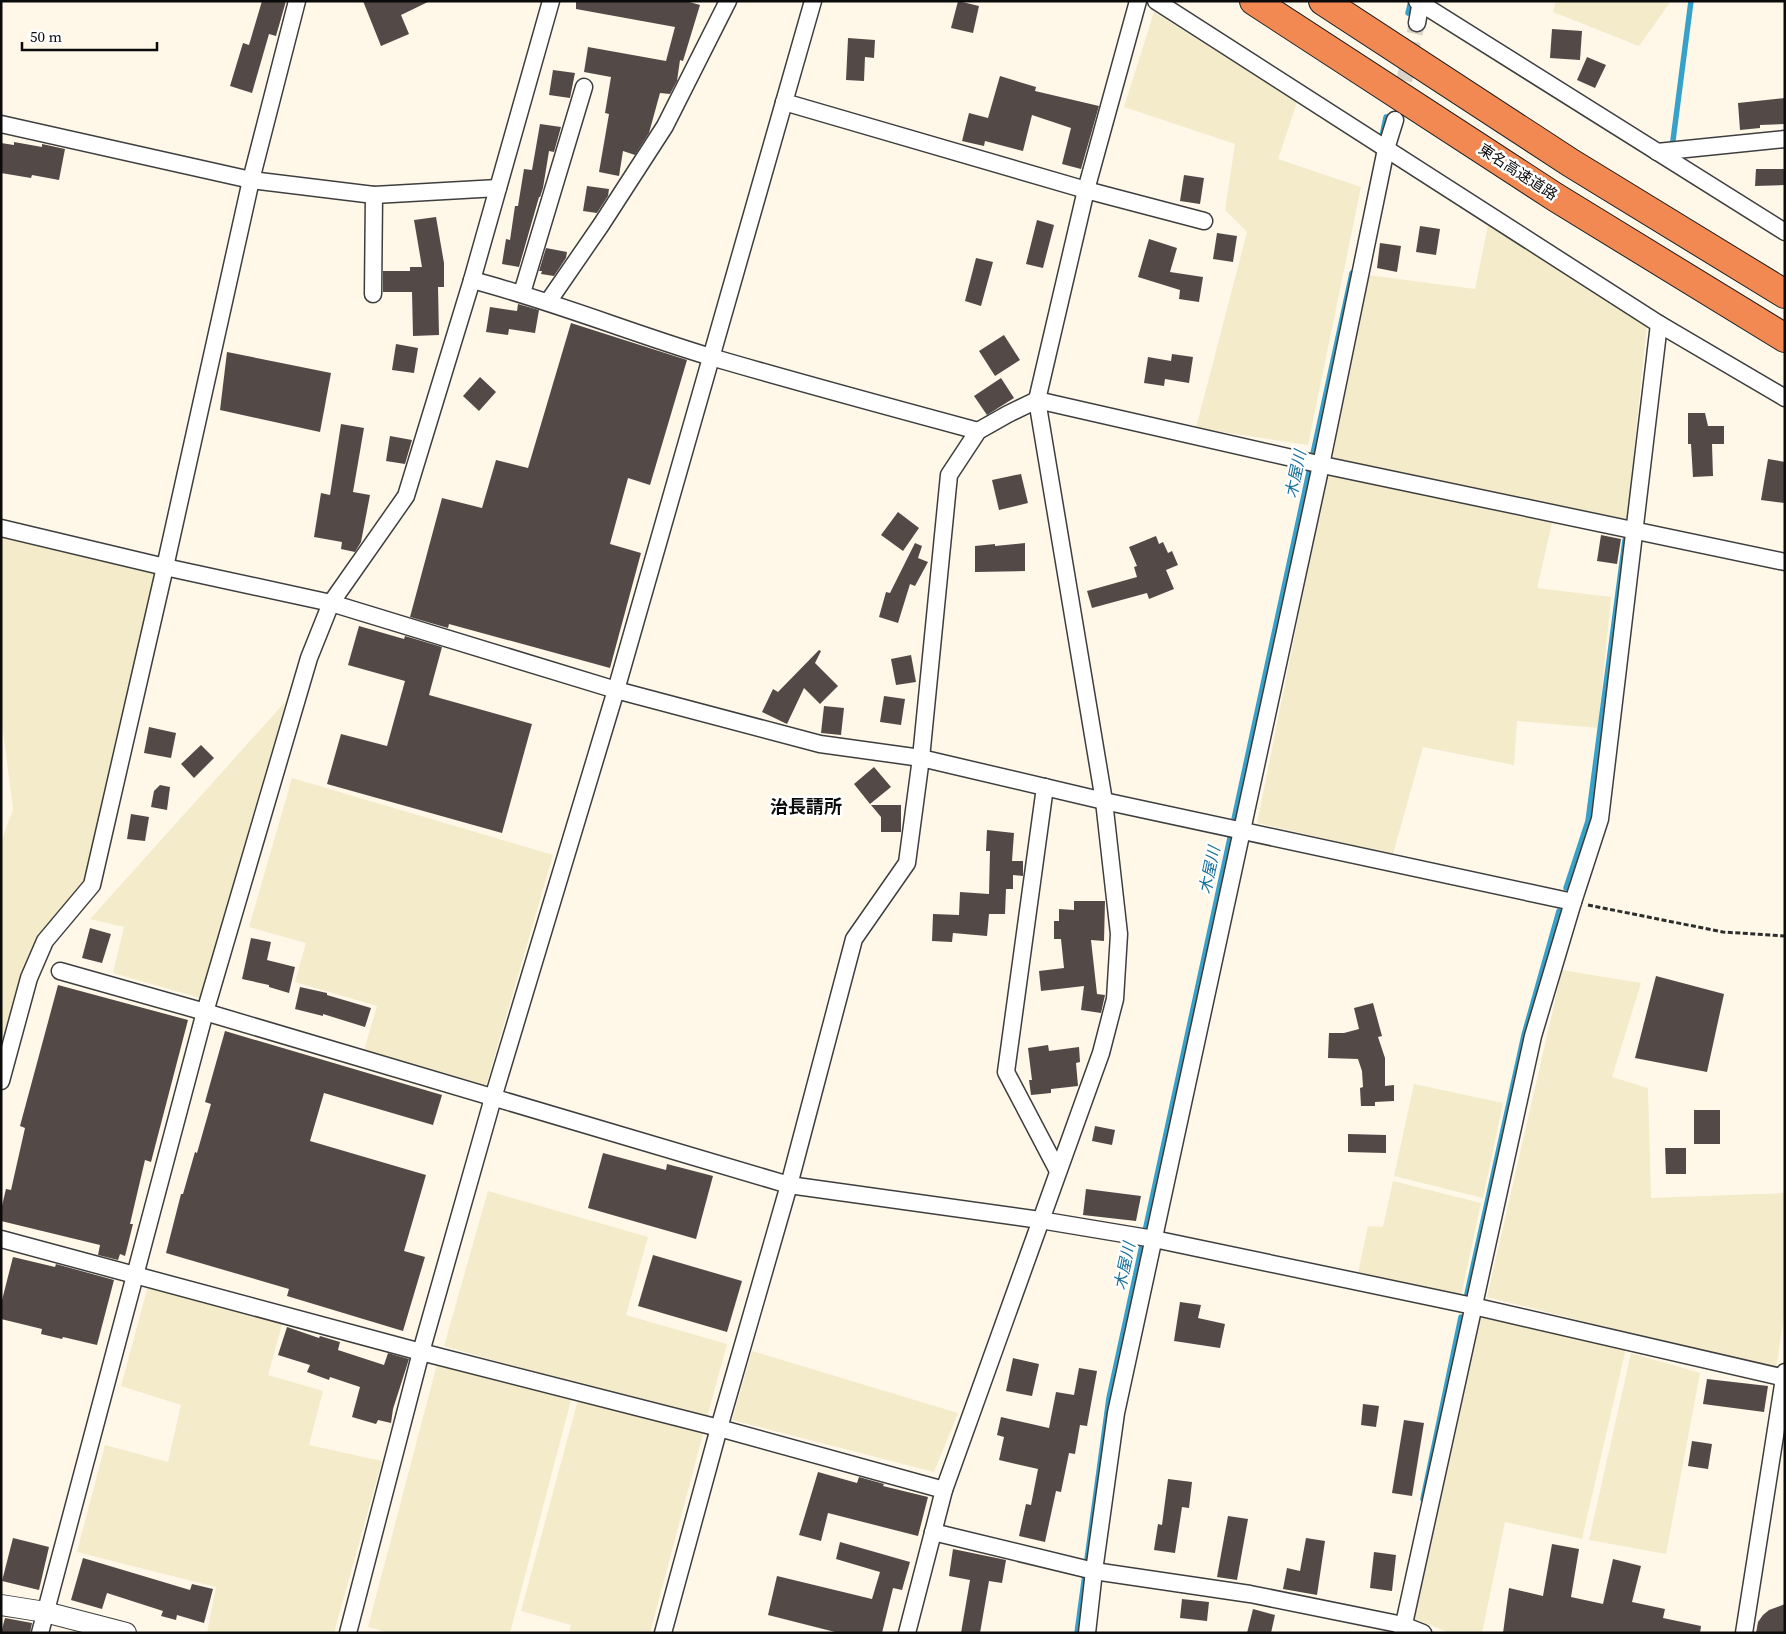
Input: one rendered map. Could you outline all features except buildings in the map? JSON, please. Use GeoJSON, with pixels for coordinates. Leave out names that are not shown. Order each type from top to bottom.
{"type":"FeatureCollection","features":[{"type":"Feature","properties":{"kind":"highway","name":"東名高速道路"},"geometry":{"type":"LineString","coordinates":[[1254,1],[1555,197],[1785,338]]}},
{"type":"Feature","properties":{"kind":"highway"},"geometry":{"type":"LineString","coordinates":[[1323,1],[1571,163],[1785,294]]}},
{"type":"Feature","properties":{"kind":"street"},"geometry":{"type":"LineString","coordinates":[[1,1081],[29,978],[45,941],[92,885],[251,180],[298,1]]}},
{"type":"Feature","properties":{"kind":"street"},"geometry":{"type":"LineString","coordinates":[[40,1633],[205,1012],[309,658],[331,603],[406,496],[472,280],[551,1]]}},
{"type":"Feature","properties":{"kind":"street"},"geometry":{"type":"LineString","coordinates":[[548,302],[666,126],[728,1]]}},
{"type":"Feature","properties":{"kind":"street"},"geometry":{"type":"LineString","coordinates":[[348,1633],[422,1352],[493,1098],[616,690],[710,356],[814,1]]}},
{"type":"Feature","properties":{"kind":"street"},"geometry":{"type":"LineString","coordinates":[[907,1633],[944,1490],[1101,1053],[1116,999],[1119,934],[1104,801],[1037,400],[1086,190],[1138,1]]}},
{"type":"Feature","properties":{"kind":"street"},"geometry":{"type":"LineString","coordinates":[[1156,1],[1659,324],[1785,398]]}},
{"type":"Feature","properties":{"kind":"street"},"geometry":{"type":"LineString","coordinates":[[1417,23],[1419,2],[1785,232]]}},
{"type":"Feature","properties":{"kind":"street"},"geometry":{"type":"LineString","coordinates":[[522,293],[584,87]]}},
{"type":"Feature","properties":{"kind":"street"},"geometry":{"type":"LineString","coordinates":[[784,102],[1086,190],[1204,222]]}},
{"type":"Feature","properties":{"kind":"street"},"geometry":{"type":"LineString","coordinates":[[1087,1633],[1088,1570],[1147,1238],[1386,149],[1396,120]]}},
{"type":"Feature","properties":{"kind":"street"},"geometry":{"type":"LineString","coordinates":[[1,124],[251,180],[374,195],[498,188]]}},
{"type":"Feature","properties":{"kind":"street"},"geometry":{"type":"LineString","coordinates":[[1658,152],[1785,139]]}},
{"type":"Feature","properties":{"kind":"street"},"geometry":{"type":"LineString","coordinates":[[373,294],[374,195]]}},
{"type":"Feature","properties":{"kind":"street"},"geometry":{"type":"LineString","coordinates":[[472,280],[522,293],[710,356],[978,432]]}},
{"type":"Feature","properties":{"kind":"street"},"geometry":{"type":"LineString","coordinates":[[1402,1629],[1533,1036],[1600,819],[1659,324]]}},
{"type":"Feature","properties":{"kind":"street"},"geometry":{"type":"LineString","coordinates":[[663,1633],[719,1428],[789,1185],[854,939],[907,864],[922,758],[949,475],[978,432],[1008,414],[1037,400],[1316,464],[1785,562]]}},
{"type":"Feature","properties":{"kind":"street"},"geometry":{"type":"LineString","coordinates":[[1,528],[165,567],[331,603],[616,690],[820,744],[922,758],[1104,801],[1573,902]]}},
{"type":"Feature","properties":{"kind":"street"},"geometry":{"type":"LineString","coordinates":[[1045,787],[1006,1072],[1058,1170]]}},
{"type":"Feature","properties":{"kind":"street"},"geometry":{"type":"LineString","coordinates":[[60,971],[205,1012],[789,1185],[1040,1220],[1147,1238],[1473,1306],[1784,1376],[1744,1633]]}},
{"type":"Feature","properties":{"kind":"street"},"geometry":{"type":"LineString","coordinates":[[1,1240],[135,1274],[422,1352],[719,1428],[944,1490]]}},
{"type":"Feature","properties":{"kind":"street"},"geometry":{"type":"LineString","coordinates":[[933,1532],[1088,1570],[1250,1594],[1423,1633]]}},
{"type":"Feature","properties":{"kind":"street"},"geometry":{"type":"LineString","coordinates":[[1,1605],[46,1612],[126,1633]]}},
{"type":"Feature","properties":{"kind":"path"},"geometry":{"type":"LineString","coordinates":[[1573,902],[1723,932],[1785,936]]}},
{"type":"Feature","properties":{"kind":"shaded area"},"geometry":{"type":"Polygon","coordinates":[[[1556,1],[1671,1],[1639,46],[1553,12],[1556,1]]]}},
{"type":"Feature","properties":{"kind":"shaded area"},"geometry":{"type":"Polygon","coordinates":[[[1154,12],[1297,102],[1278,159],[1361,187],[1308,445],[1196,428],[1247,232],[1225,210],[1235,144],[1124,107],[1154,12]]]}},
{"type":"Feature","properties":{"kind":"shaded area"},"geometry":{"type":"Polygon","coordinates":[[[1488,225],[1560,267],[1647,324],[1627,519],[1332,460],[1368,275],[1475,289],[1488,225]]]}},
{"type":"Feature","properties":{"kind":"shaded area"},"geometry":{"type":"Polygon","coordinates":[[[1327,475],[1552,523],[1537,588],[1611,597],[1598,728],[1517,721],[1514,765],[1423,747],[1393,854],[1257,823],[1327,475]]]}},
{"type":"Feature","properties":{"kind":"shaded area"},"geometry":{"type":"Polygon","coordinates":[[[1,537],[156,572],[89,881],[43,936],[1,1057],[1,843],[13,809],[1,714],[1,537]]]}},
{"type":"Feature","properties":{"kind":"shaded area"},"geometry":{"type":"Polygon","coordinates":[[[286,701],[200,998],[113,973],[124,927],[90,919],[286,701]]]}},
{"type":"Feature","properties":{"kind":"shaded area"},"geometry":{"type":"Polygon","coordinates":[[[292,778],[553,855],[486,1086],[364,1050],[377,1006],[295,982],[306,943],[249,927],[292,778]]]}},
{"type":"Feature","properties":{"kind":"shaded area"},"geometry":{"type":"Polygon","coordinates":[[[1562,970],[1641,983],[1612,1077],[1648,1088],[1651,1198],[1785,1193],[1785,1308],[1776,1370],[1487,1297],[1562,970]]]}},
{"type":"Feature","properties":{"kind":"shaded area"},"geometry":{"type":"Polygon","coordinates":[[[1414,1084],[1503,1103],[1483,1198],[1394,1176],[1414,1084]]]}},
{"type":"Feature","properties":{"kind":"shaded area"},"geometry":{"type":"Polygon","coordinates":[[[1393,1181],[1481,1203],[1461,1296],[1358,1273],[1368,1226],[1383,1227],[1393,1181]]]}},
{"type":"Feature","properties":{"kind":"shaded area"},"geometry":{"type":"Polygon","coordinates":[[[488,1191],[648,1237],[626,1315],[727,1344],[706,1421],[444,1346],[488,1191]]]}},
{"type":"Feature","properties":{"kind":"shaded area"},"geometry":{"type":"Polygon","coordinates":[[[148,1286],[283,1321],[268,1375],[323,1391],[309,1445],[382,1461],[334,1633],[207,1633],[216,1587],[77,1552],[105,1445],[168,1462],[181,1405],[121,1386],[148,1286]]]}},
{"type":"Feature","properties":{"kind":"shaded area"},"geometry":{"type":"Polygon","coordinates":[[[1479,1315],[1626,1348],[1582,1539],[1505,1522],[1482,1633],[1450,1633],[1410,1617],[1479,1315]]]}},
{"type":"Feature","properties":{"kind":"shaded area"},"geometry":{"type":"Polygon","coordinates":[[[752,1351],[958,1413],[934,1472],[732,1420],[752,1351]]]}},
{"type":"Feature","properties":{"kind":"shaded area"},"geometry":{"type":"Polygon","coordinates":[[[1631,1353],[1700,1373],[1666,1554],[1589,1540],[1631,1353]]]}},
{"type":"Feature","properties":{"kind":"shaded area"},"geometry":{"type":"Polygon","coordinates":[[[437,1364],[571,1400],[510,1633],[390,1633],[368,1627],[437,1364]]]}},
{"type":"Feature","properties":{"kind":"shaded area"},"geometry":{"type":"Polygon","coordinates":[[[578,1400],[703,1434],[650,1633],[569,1633],[571,1625],[521,1611],[578,1400]]]}},
{"type":"Feature","properties":{"kind":"waterway","name":"木屋川"},"geometry":{"type":"LineString","coordinates":[[1408,13],[1411,1]]}},
{"type":"Feature","properties":{"kind":"waterway"},"geometry":{"type":"LineString","coordinates":[[1672,148],[1691,1]]}},
{"type":"Feature","properties":{"kind":"waterway","name":"木屋川"},"geometry":{"type":"LineString","coordinates":[[1381,141],[1386,117]]}},
{"type":"Feature","properties":{"kind":"waterway","name":"木屋川"},"geometry":{"type":"LineString","coordinates":[[1077,1633],[1109,1398],[1352,273]]}},
{"type":"Feature","properties":{"kind":"waterway"},"geometry":{"type":"LineString","coordinates":[[1566,888],[1588,821],[1625,540]]}},
{"type":"Feature","properties":{"kind":"waterway"},"geometry":{"type":"LineString","coordinates":[[1467,1294],[1524,1035],[1559,911]]}},
{"type":"Feature","properties":{"kind":"waterway"},"geometry":{"type":"LineString","coordinates":[[1423,1499],[1461,1317]]}},
{"type":"Feature","properties":{"kind":"tunnel"},"geometry":{"type":"LineString","coordinates":[[1399,104],[1417,23]]}},
{"type":"Feature","properties":{"kind":"district","name":"治長請所"},"geometry":{"type":"Point","coordinates":[806,807]}}]}
